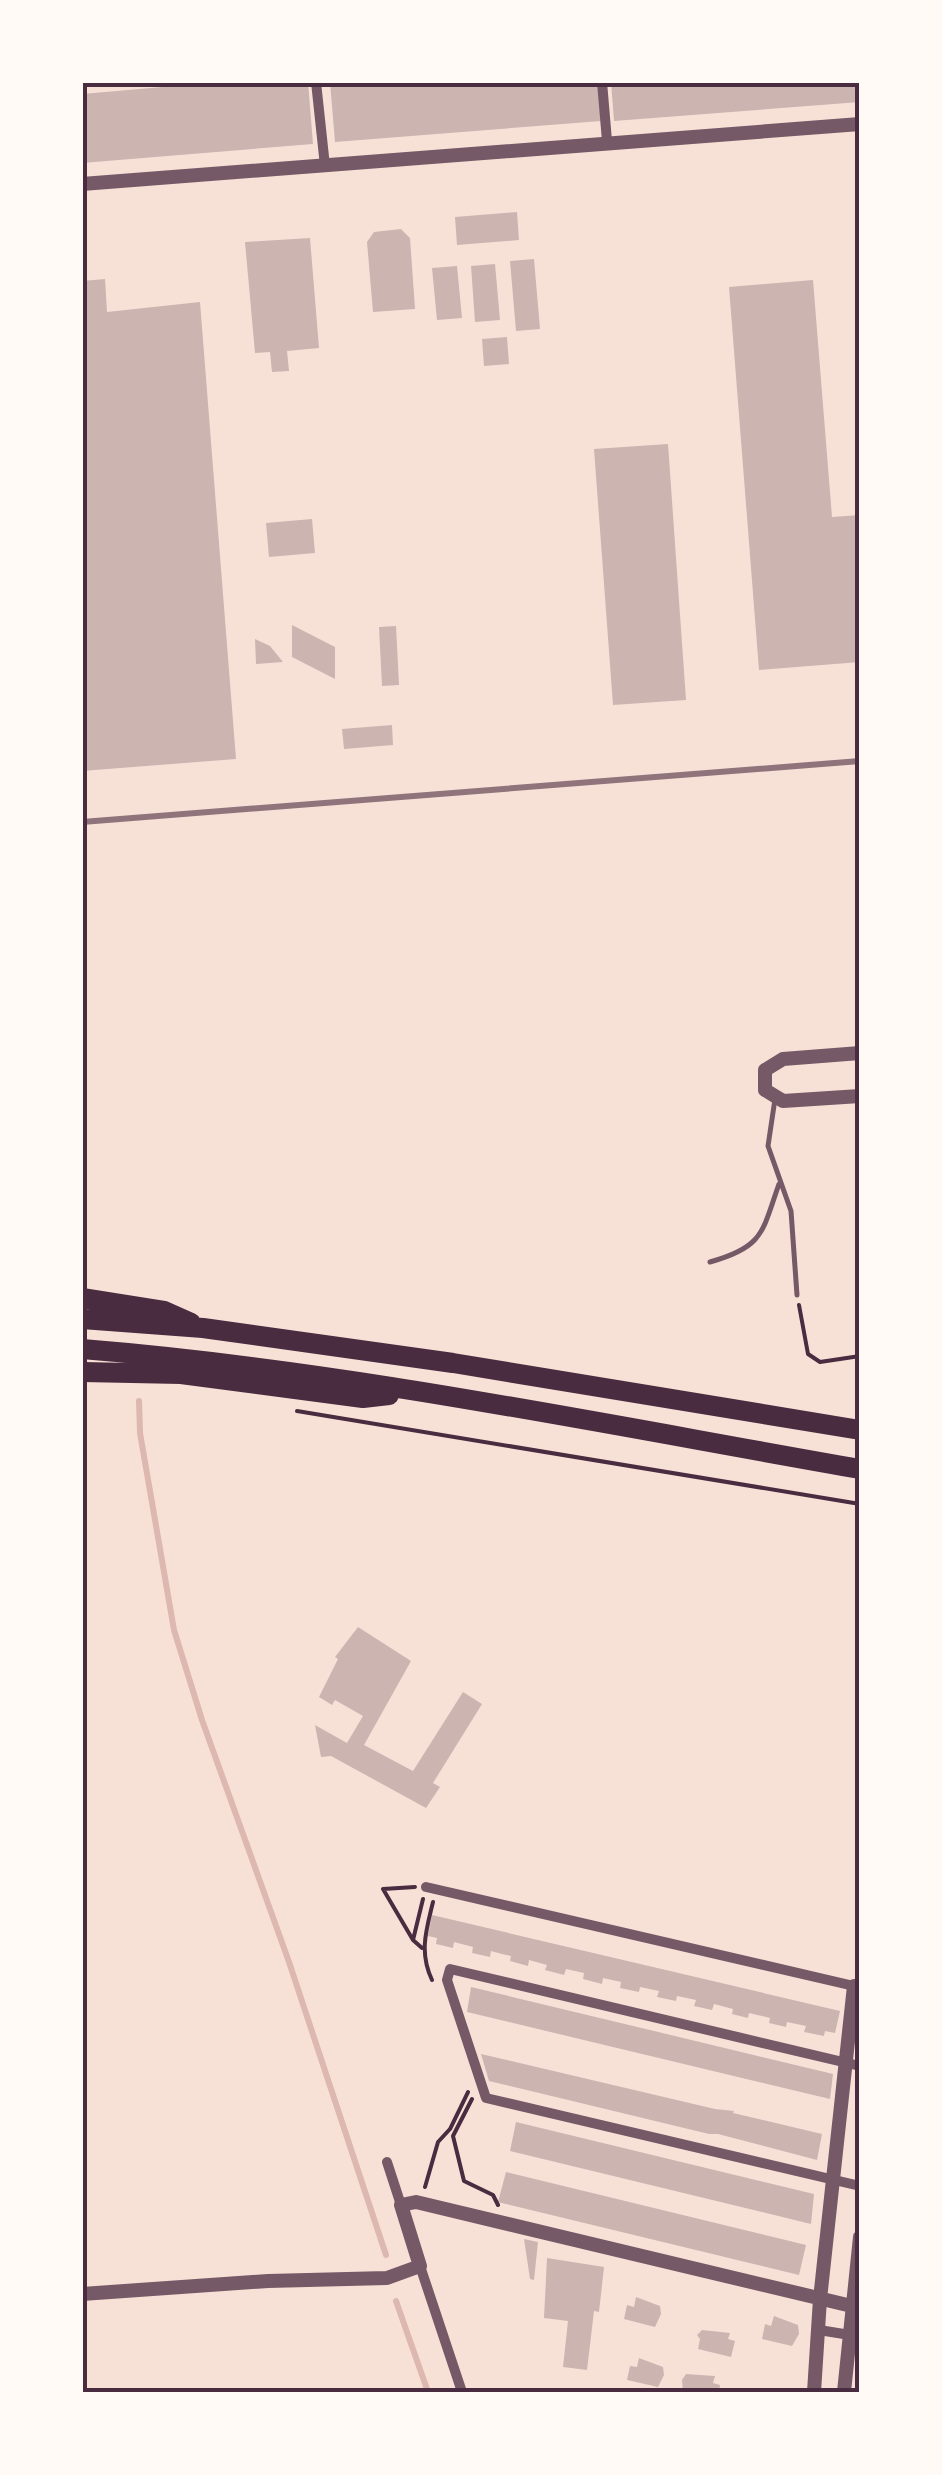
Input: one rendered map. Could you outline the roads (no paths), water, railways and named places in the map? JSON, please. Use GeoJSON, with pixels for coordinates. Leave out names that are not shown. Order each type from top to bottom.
{"type":"FeatureCollection","features":[{"type":"Feature","properties":{"kind":"highway"},"geometry":{"type":"LineString","coordinates":[[82,1298],[164,1312],[202,1328]]}},
{"type":"Feature","properties":{"kind":"highway"},"geometry":{"type":"LineString","coordinates":[[82,1320],[202,1328],[453,1363],[860,1430]]}},
{"type":"Feature","properties":{"kind":"highway"},"geometry":{"type":"LineString","coordinates":[[82,1349],[167,1356],[414,1392],[860,1469]]}},
{"type":"Feature","properties":{"kind":"highway"},"geometry":{"type":"LineString","coordinates":[[82,1372],[181,1374],[363,1398],[414,1392]]}},
{"type":"Feature","properties":{"kind":"street"},"geometry":{"type":"LineString","coordinates":[[316,82],[325,166]]}},
{"type":"Feature","properties":{"kind":"street"},"geometry":{"type":"LineString","coordinates":[[602,82],[607,141]]}},
{"type":"Feature","properties":{"kind":"street"},"geometry":{"type":"LineString","coordinates":[[82,184],[860,124]]}},
{"type":"Feature","properties":{"kind":"street"},"geometry":{"type":"LineString","coordinates":[[860,1052],[784,1058],[765,1070],[765,1090],[782,1101],[860,1096]]}},
{"type":"Feature","properties":{"kind":"street"},"geometry":{"type":"LineString","coordinates":[[426,1886],[857,1986],[852,2064],[832,2178],[814,2392]]}},
{"type":"Feature","properties":{"kind":"street"},"geometry":{"type":"LineString","coordinates":[[852,2064],[450,1969],[447,1980],[484,2093],[860,2186]]}},
{"type":"Feature","properties":{"kind":"street"},"geometry":{"type":"LineString","coordinates":[[387,2162],[462,2392]]}},
{"type":"Feature","properties":{"kind":"street"},"geometry":{"type":"LineString","coordinates":[[401,2205],[416,2202],[856,2307]]}},
{"type":"Feature","properties":{"kind":"street"},"geometry":{"type":"LineString","coordinates":[[844,2392],[856,2307],[860,2237]]}},
{"type":"Feature","properties":{"kind":"street"},"geometry":{"type":"LineString","coordinates":[[82,2294],[268,2281],[387,2278],[420,2266]]}},
{"type":"Feature","properties":{"kind":"street"},"geometry":{"type":"LineString","coordinates":[[819,2330],[850,2335]]}},
{"type":"Feature","properties":{"kind":"lane"},"geometry":{"type":"LineString","coordinates":[[775,1096],[768,1146],[791,1210],[798,1295]]}},
{"type":"Feature","properties":{"kind":"lane"},"geometry":{"type":"LineString","coordinates":[[710,1262],[741,1254],[761,1233],[780,1181]]}},
{"type":"Feature","properties":{"kind":"waterway"},"geometry":{"type":"LineString","coordinates":[[139,1401],[140,1433],[174,1630],[386,2255]]}},
{"type":"Feature","properties":{"kind":"waterway"},"geometry":{"type":"LineString","coordinates":[[396,2301],[428,2392]]}},
{"type":"Feature","properties":{"kind":"railway"},"geometry":{"type":"LineString","coordinates":[[82,822],[860,761]]}}]}
